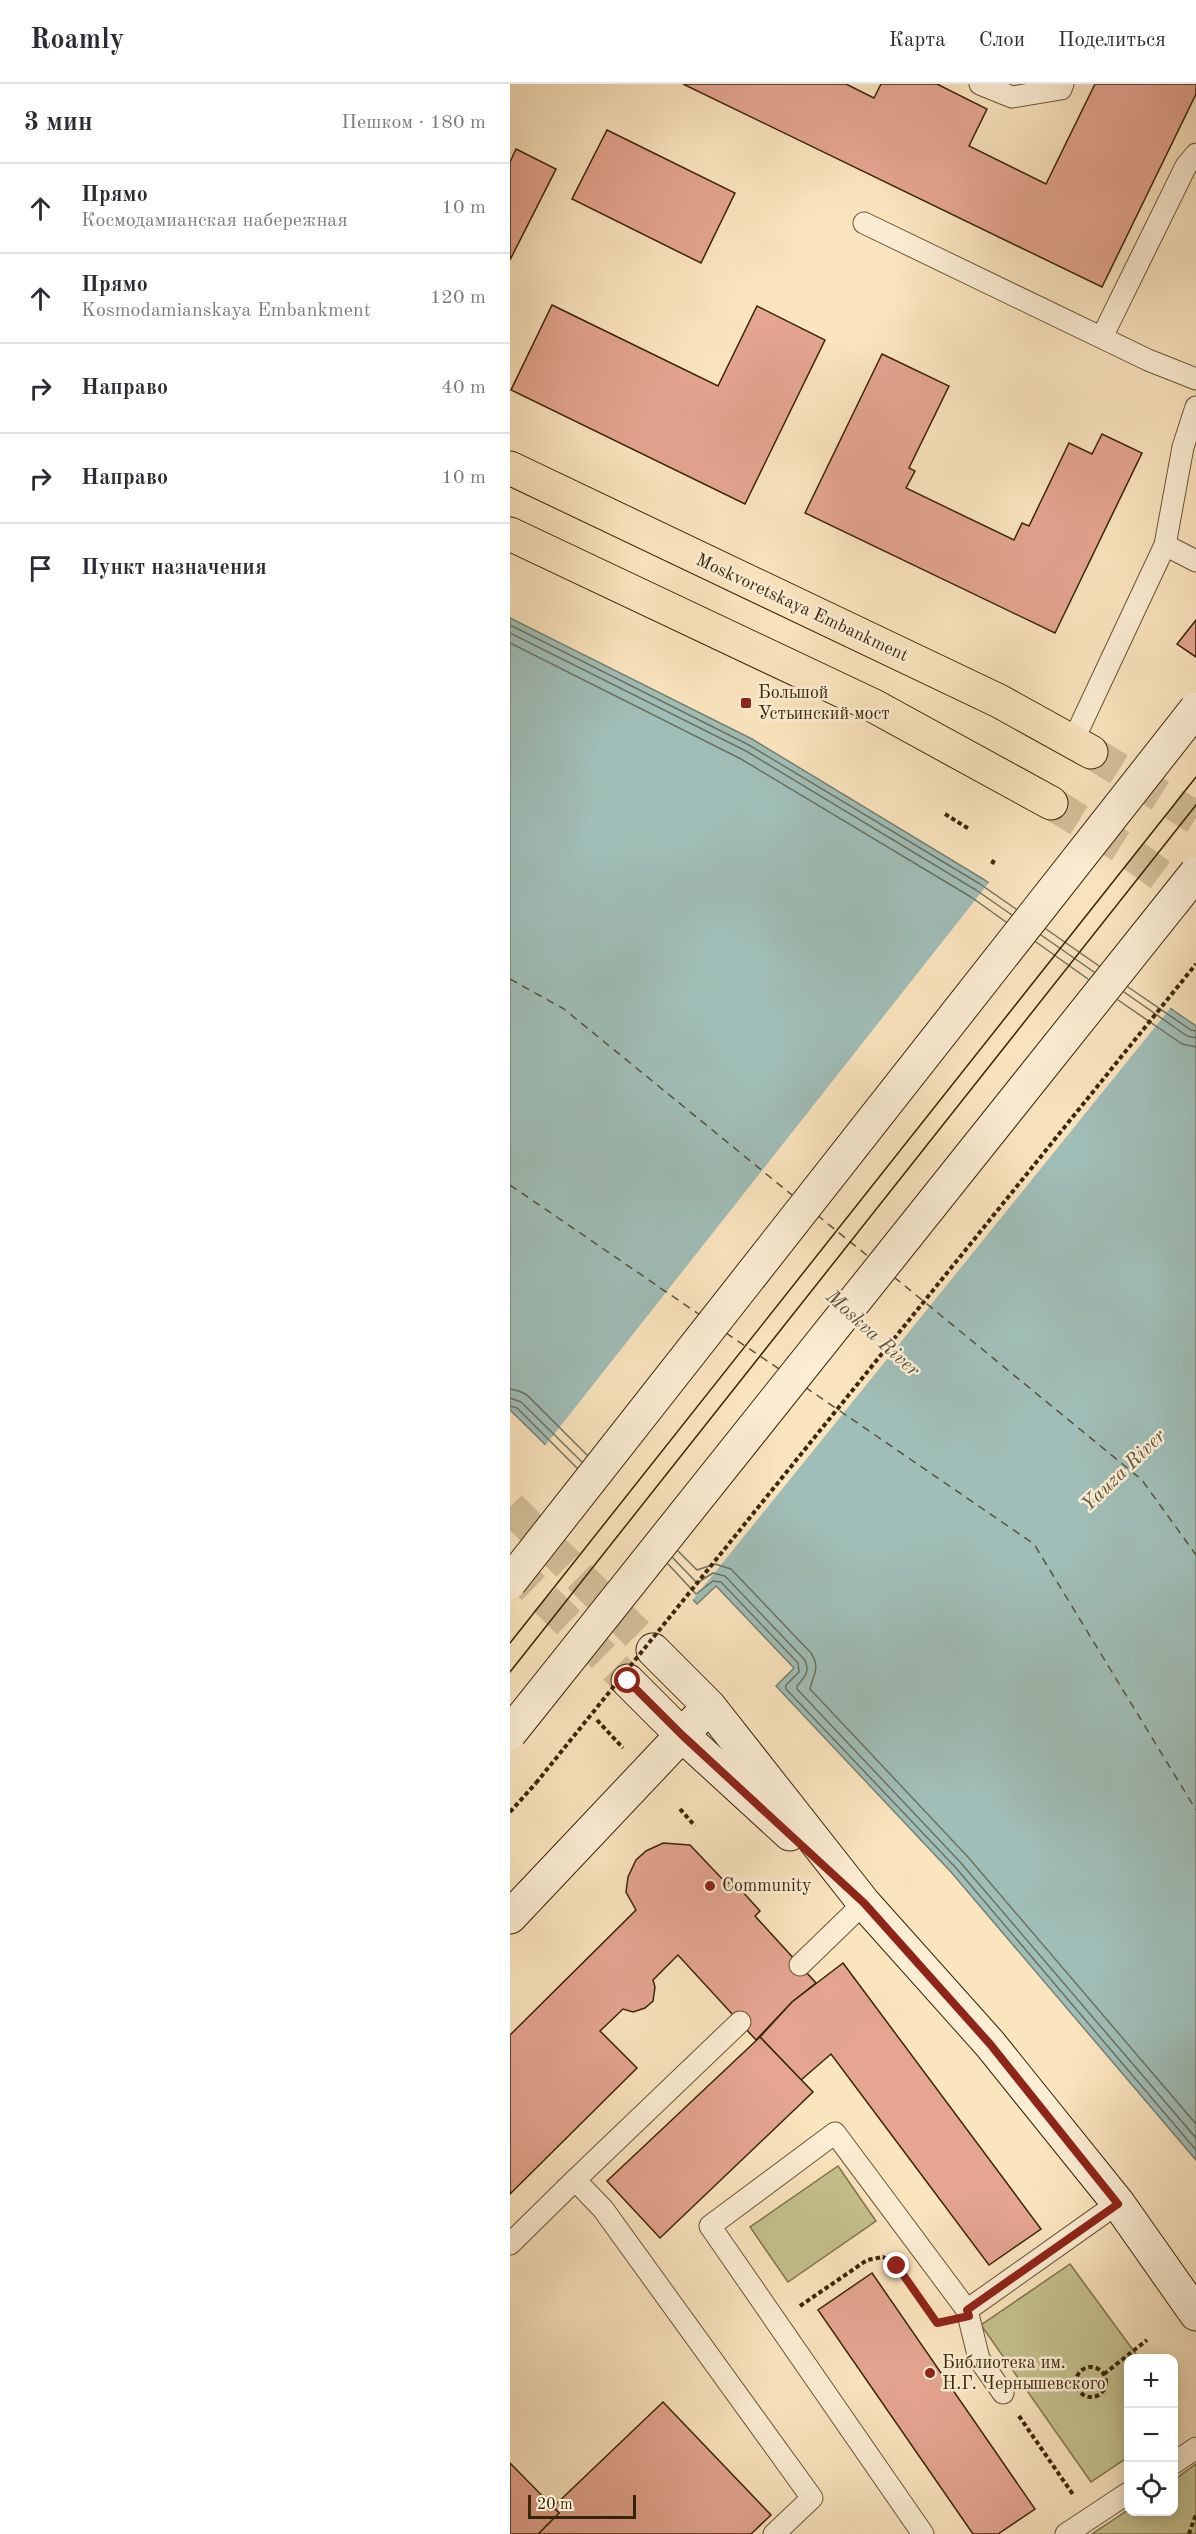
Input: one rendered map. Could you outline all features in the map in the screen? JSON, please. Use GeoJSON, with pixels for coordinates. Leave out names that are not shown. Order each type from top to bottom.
{"type":"FeatureCollection","features":[{"type":"Feature","properties":{"kind":"main road","name":"Moskvoretskaya Embankment"},"geometry":{"type":"LineString","coordinates":[[510,468],[989,696],[1082,746]]}},
{"type":"Feature","properties":{"kind":"main road"},"geometry":{"type":"LineString","coordinates":[[510,534],[883,711],[1051,803]]}},
{"type":"Feature","properties":{"kind":"main road"},"geometry":{"type":"LineString","coordinates":[[510,1582],[1196,709]]}},
{"type":"Feature","properties":{"kind":"main road"},"geometry":{"type":"LineString","coordinates":[[510,1733],[1196,873]]}},
{"type":"Feature","properties":{"kind":"main road"},"geometry":{"type":"LineString","coordinates":[[653,1650],[709,1706],[864,1903],[990,2044],[1118,2204],[1196,2314]]}},
{"type":"Feature","properties":{"kind":"main road"},"geometry":{"type":"LineString","coordinates":[[628,1681],[682,1735],[864,1903]]}},
{"type":"Feature","properties":{"kind":"main road"},"geometry":{"type":"LineString","coordinates":[[510,1917],[709,1706]]}},
{"type":"Feature","properties":{"kind":"lane"},"geometry":{"type":"LineString","coordinates":[[980,84],[1012,97],[1061,89],[1063,84]]}},
{"type":"Feature","properties":{"kind":"lane"},"geometry":{"type":"LineString","coordinates":[[1102,337],[1186,165],[1196,154]]}},
{"type":"Feature","properties":{"kind":"lane"},"geometry":{"type":"LineString","coordinates":[[864,223],[1148,360],[1196,379]]}},
{"type":"Feature","properties":{"kind":"lane"},"geometry":{"type":"LineString","coordinates":[[1082,746],[1165,545],[1183,447],[1196,407]]}},
{"type":"Feature","properties":{"kind":"lane"},"geometry":{"type":"LineString","coordinates":[[1165,545],[1196,561]]}},
{"type":"Feature","properties":{"kind":"lane"},"geometry":{"type":"LineString","coordinates":[[800,1965],[864,1903]]}},
{"type":"Feature","properties":{"kind":"lane"},"geometry":{"type":"LineString","coordinates":[[510,2244],[740,2022]]}},
{"type":"Feature","properties":{"kind":"lane"},"geometry":{"type":"LineString","coordinates":[[923,2534],[710,2226],[835,2133],[967,2310],[979,2359],[1003,2393]]}},
{"type":"Feature","properties":{"kind":"lane"},"geometry":{"type":"LineString","coordinates":[[574,2180],[603,2209],[812,2498],[774,2534]]}},
{"type":"Feature","properties":{"kind":"lane"},"geometry":{"type":"LineString","coordinates":[[967,2310],[1118,2204]]}},
{"type":"Feature","properties":{"kind":"lane"},"geometry":{"type":"LineString","coordinates":[[1175,2462],[1196,2448]]}},
{"type":"Feature","properties":{"kind":"lane"},"geometry":{"type":"LineString","coordinates":[[1066,2534],[1124,2496]]}},
{"type":"Feature","properties":{"kind":"path"},"geometry":{"type":"LineString","coordinates":[[945,814],[969,830]]}},
{"type":"Feature","properties":{"kind":"path"},"geometry":{"type":"LineString","coordinates":[[510,1812],[536,1783],[1196,964]]}},
{"type":"Feature","properties":{"kind":"path"},"geometry":{"type":"LineString","coordinates":[[597,1720],[628,1754]]}},
{"type":"Feature","properties":{"kind":"path"},"geometry":{"type":"LineString","coordinates":[[680,1809],[695,1826]]}},
{"type":"Feature","properties":{"kind":"path"},"geometry":{"type":"LineString","coordinates":[[777,2322],[867,2260],[883,2257],[897,2266]]}},
{"type":"Feature","properties":{"kind":"path"},"geometry":{"type":"LineString","coordinates":[[1104,2374],[1147,2340]]}},
{"type":"Feature","properties":{"kind":"path"},"geometry":{"type":"LineString","coordinates":[[1098,2368],[1104,2374],[1105,2389],[1100,2395],[1092,2397],[1078,2390],[1076,2383],[1083,2369],[1098,2368]]}},
{"type":"Feature","properties":{"kind":"path"},"geometry":{"type":"LineString","coordinates":[[1003,2393],[1090,2518]]}},
{"type":"Feature","properties":{"kind":"path"},"geometry":{"type":"LineString","coordinates":[[1188,2534],[1196,2514]]}},
{"type":"Feature","properties":{"kind":"shaded area"},"geometry":{"type":"Polygon","coordinates":[[[838,2166],[876,2221],[788,2282],[750,2227],[838,2166]]]}},
{"type":"Feature","properties":{"kind":"shaded area"},"geometry":{"type":"Polygon","coordinates":[[[1070,2264],[1136,2354],[1124,2354],[1124,2460],[1091,2482],[981,2325],[1070,2264]]]}},
{"type":"Feature","properties":{"kind":"shaded area"},"geometry":{"type":"Polygon","coordinates":[[[1196,2464],[1196,2534],[1092,2534],[1124,2513],[1124,2516],[1178,2516],[1178,2477],[1196,2464]]]}},
{"type":"Feature","properties":{"kind":"water"},"geometry":{"type":"Polygon","coordinates":[[[510,618],[752,739],[983,879],[1196,1026],[1196,2160],[951,1872],[776,1686],[794,1668],[716,1586],[697,1604],[561,1460],[510,1410],[510,618]]]}},
{"type":"Feature","properties":{"kind":"pier"},"geometry":{"type":"Polygon","coordinates":[[[991,880],[1172,1006],[691,1602],[544,1447],[991,880]]]}},
{"type":"Feature","properties":{"kind":"building"},"geometry":{"type":"Polygon","coordinates":[[[683,84],[846,84],[874,98],[881,84],[937,84],[987,109],[969,146],[1046,184],[1095,84],[1196,84],[1196,94],[1102,287],[683,84]]]}},
{"type":"Feature","properties":{"kind":"building"},"geometry":{"type":"Polygon","coordinates":[[[607,130],[735,193],[701,263],[572,199],[607,130]]]}},
{"type":"Feature","properties":{"kind":"building"},"geometry":{"type":"Polygon","coordinates":[[[516,149],[556,169],[510,260],[510,162],[516,149]]]}},
{"type":"Feature","properties":{"kind":"building"},"geometry":{"type":"Polygon","coordinates":[[[552,305],[718,386],[757,306],[825,340],[745,504],[511,390],[552,305]]]}},
{"type":"Feature","properties":{"kind":"building"},"geometry":{"type":"Polygon","coordinates":[[[882,354],[949,386],[909,468],[915,471],[906,488],[1014,540],[1022,523],[1029,526],[1069,443],[1092,454],[1102,434],[1142,453],[1055,633],[805,513],[882,354]]]}},
{"type":"Feature","properties":{"kind":"building"},"geometry":{"type":"Polygon","coordinates":[[[1196,620],[1196,657],[1177,644],[1196,620]]]}},
{"type":"Feature","properties":{"kind":"building"},"geometry":{"type":"Polygon","coordinates":[[[663,1843],[690,1845],[727,1884],[732,1880],[760,1911],[755,1916],[816,1983],[792,2002],[756,2040],[678,1955],[653,1980],[655,1987],[653,2001],[645,2008],[633,2012],[623,2009],[600,2031],[637,2068],[510,2194],[510,2035],[636,1910],[626,1892],[628,1877],[636,1860],[646,1851],[663,1843]]]}},
{"type":"Feature","properties":{"kind":"building"},"geometry":{"type":"Polygon","coordinates":[[[843,1963],[1041,2229],[989,2265],[831,2054],[801,2080],[760,2037],[792,2002],[843,1963]]]}},
{"type":"Feature","properties":{"kind":"building"},"geometry":{"type":"Polygon","coordinates":[[[760,2037],[813,2092],[660,2238],[607,2181],[760,2037]]]}},
{"type":"Feature","properties":{"kind":"building"},"geometry":{"type":"Polygon","coordinates":[[[872,2273],[1035,2509],[998,2534],[973,2534],[818,2310],[872,2273]]]}},
{"type":"Feature","properties":{"kind":"building"},"geometry":{"type":"Polygon","coordinates":[[[663,2402],[771,2515],[751,2534],[538,2534],[559,2513],[553,2507],[663,2402]]]}},
{"type":"Feature","properties":{"kind":"building"},"geometry":{"type":"Polygon","coordinates":[[[510,2463],[559,2513],[538,2534],[510,2534],[510,2463]]]}},
{"type":"Feature","properties":{"kind":"ferry route"},"geometry":{"type":"LineString","coordinates":[[510,979],[564,1009],[792,1195]]}},
{"type":"Feature","properties":{"kind":"ferry route"},"geometry":{"type":"LineString","coordinates":[[510,1185],[700,1315]]}},
{"type":"Feature","properties":{"kind":"ferry route"},"geometry":{"type":"LineString","coordinates":[[817,1215],[869,1257]]}},
{"type":"Feature","properties":{"kind":"ferry route"},"geometry":{"type":"LineString","coordinates":[[894,1277],[1142,1480],[1196,1555]]}},
{"type":"Feature","properties":{"kind":"ferry route"},"geometry":{"type":"LineString","coordinates":[[726,1333],[779,1369]]}},
{"type":"Feature","properties":{"kind":"ferry route"},"geometry":{"type":"LineString","coordinates":[[805,1387],[1034,1544],[1196,1810]]}},
{"type":"Feature","properties":{"kind":"tunnel"},"geometry":{"type":"LineString","coordinates":[[1091,752],[1196,818]]}},
{"type":"Feature","properties":{"kind":"tunnel"},"geometry":{"type":"LineString","coordinates":[[1051,803],[1122,847],[1196,901]]}},
{"type":"Feature","properties":{"kind":"tunnel"},"geometry":{"type":"LineString","coordinates":[[510,1507],[653,1650]]}},
{"type":"Feature","properties":{"kind":"tunnel"},"geometry":{"type":"LineString","coordinates":[[510,1565],[628,1681]]}},
{"type":"Feature","properties":{"kind":"tram line"},"geometry":{"type":"LineString","coordinates":[[510,1643],[1196,777]]}},
{"type":"Feature","properties":{"kind":"tram line"},"geometry":{"type":"LineString","coordinates":[[510,1672],[1196,805]]}},
{"type":"Feature","properties":{"kind":"place","name":"Большой Устьинский мост"},"geometry":{"type":"Point","coordinates":[746,703]}},
{"type":"Feature","properties":{"kind":"place","name":"Community"},"geometry":{"type":"Point","coordinates":[710,1886]}},
{"type":"Feature","properties":{"kind":"place","name":"Библиотека им. Н.Г. Чернышевского"},"geometry":{"type":"Point","coordinates":[930,2373]}},
{"type":"Feature","properties":{"kind":"route"},"geometry":{"type":"LineString","coordinates":[[628,1681],[682,1735],[864,1903],[990,2044],[1118,2204],[967,2310],[969,2316],[937,2323],[897,2266]]}},
{"type":"Feature","properties":{"kind":"water label","name":"Moskva River"},"geometry":{"type":"Point","coordinates":[872,1334]}},
{"type":"Feature","properties":{"kind":"water label","name":"Yauza River"},"geometry":{"type":"Point","coordinates":[1124,1471]}}]}
